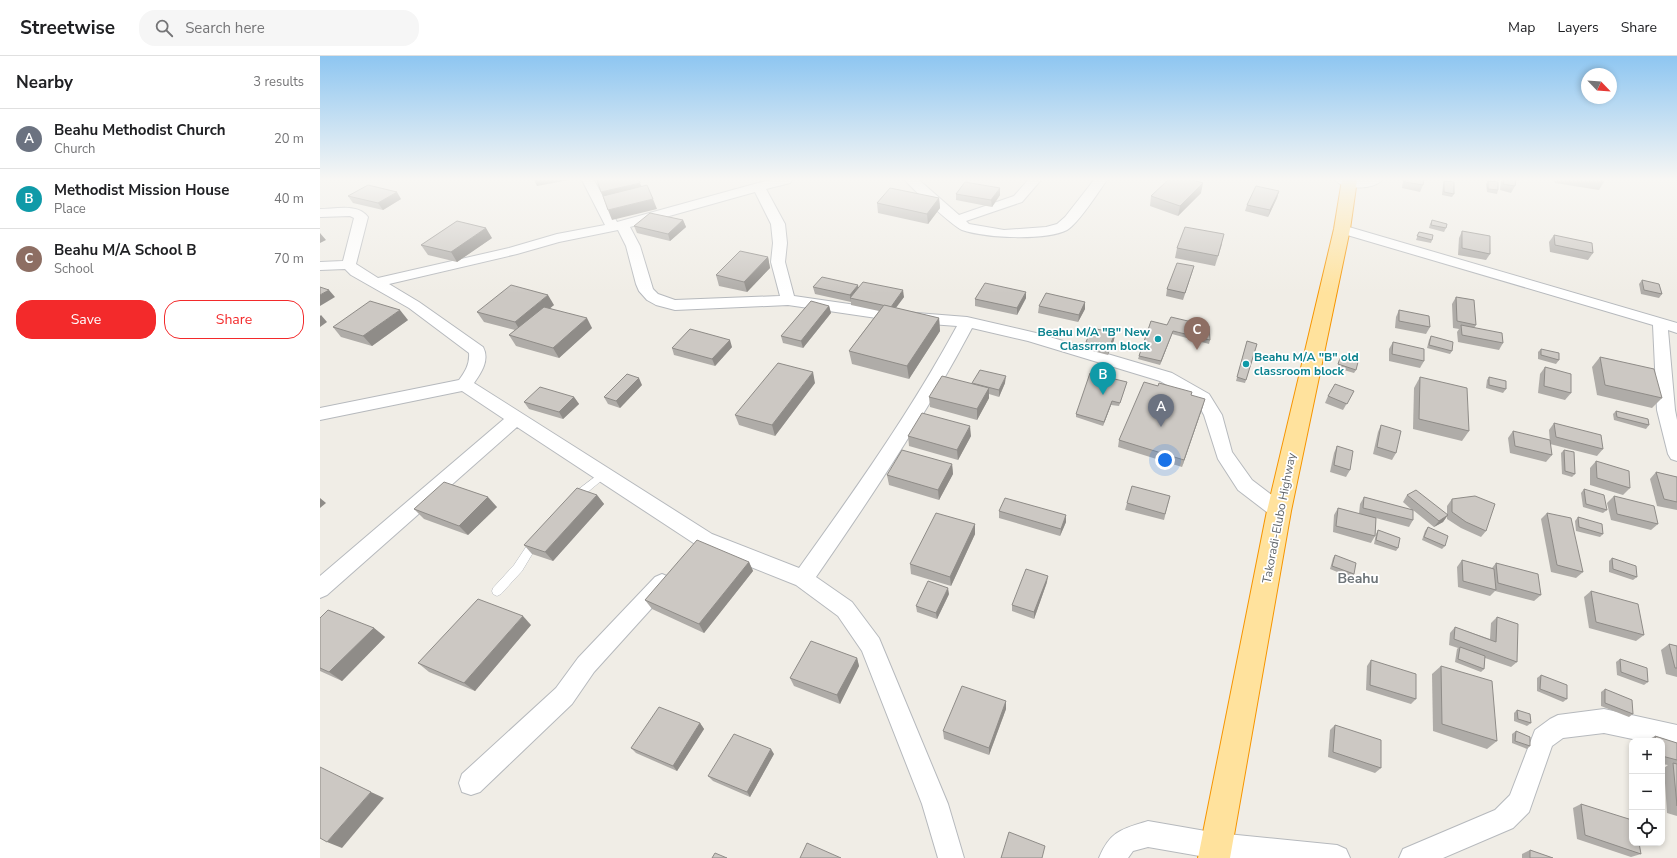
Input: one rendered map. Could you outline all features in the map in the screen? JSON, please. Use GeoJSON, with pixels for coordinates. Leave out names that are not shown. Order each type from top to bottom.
{"type":"FeatureCollection","features":[{"type":"Feature","properties":{"kind":"highway","name":"Takoradi-Elubo Highway"},"geometry":{"type":"LineString","coordinates":[[1216,852],[1280,511],[1343,217]]}},
{"type":"Feature","properties":{"kind":"street"},"geometry":{"type":"LineString","coordinates":[[349,265],[361,217]]}},
{"type":"Feature","properties":{"kind":"street"},"geometry":{"type":"LineString","coordinates":[[612,217],[634,247],[642,286],[655,299],[675,305],[788,300],[904,317],[967,322],[1031,337],[1152,373],[1176,383],[1203,398],[1213,415],[1224,454],[1246,485],[1280,511]]}},
{"type":"Feature","properties":{"kind":"street"},"geometry":{"type":"LineString","coordinates":[[376,283],[557,238],[617,226],[648,217]]}},
{"type":"Feature","properties":{"kind":"street"},"geometry":{"type":"LineString","coordinates":[[774,217],[778,224],[780,243],[778,262],[788,300]]}},
{"type":"Feature","properties":{"kind":"street"},"geometry":{"type":"LineString","coordinates":[[954,217],[965,227],[1004,234],[1051,230],[1062,227],[1072,217]]}},
{"type":"Feature","properties":{"kind":"street"},"geometry":{"type":"LineString","coordinates":[[957,220],[964,217]]}},
{"type":"Feature","properties":{"kind":"street"},"geometry":{"type":"LineString","coordinates":[[1342,228],[1677,328]]}},
{"type":"Feature","properties":{"kind":"street"},"geometry":{"type":"LineString","coordinates":[[320,266],[349,265],[356,272],[414,305],[477,351],[478,359],[475,370],[464,386]]}},
{"type":"Feature","properties":{"kind":"street"},"geometry":{"type":"LineString","coordinates":[[803,579],[878,474],[949,356],[967,322]]}},
{"type":"Feature","properties":{"kind":"street"},"geometry":{"type":"LineString","coordinates":[[1660,322],[1666,410],[1677,454]]}},
{"type":"Feature","properties":{"kind":"street"},"geometry":{"type":"LineString","coordinates":[[320,414],[464,386],[604,474],[690,555],[803,579],[845,609],[872,645],[935,804],[951,858]]}},
{"type":"Feature","properties":{"kind":"street"},"geometry":{"type":"LineString","coordinates":[[320,589],[516,418]]}},
{"type":"Feature","properties":{"kind":"street"},"geometry":{"type":"LineString","coordinates":[[471,783],[564,696],[586,665],[690,555]]}},
{"type":"Feature","properties":{"kind":"street"},"geometry":{"type":"LineString","coordinates":[[1412,858],[1504,819],[1520,803],[1543,738],[1558,727],[1604,721],[1677,737]]}},
{"type":"Feature","properties":{"kind":"street"},"geometry":{"type":"LineString","coordinates":[[1112,858],[1125,841],[1148,834],[1216,852],[1337,858]]}},
{"type":"Feature","properties":{"kind":"lane"},"geometry":{"type":"LineString","coordinates":[[569,502],[604,474]]}},
{"type":"Feature","properties":{"kind":"lane"},"geometry":{"type":"LineString","coordinates":[[497,591],[518,568],[540,534]]}},
{"type":"Feature","properties":{"kind":"building"},"geometry":{"type":"Polygon","coordinates":[[[645,217],[671,217],[683,220],[668,234],[634,226],[645,217]]]}},
{"type":"Feature","properties":{"kind":"building"},"geometry":{"type":"Polygon","coordinates":[[[1432,220],[1447,224],[1446,228],[1431,225],[1432,220]]]}},
{"type":"Feature","properties":{"kind":"building"},"geometry":{"type":"Polygon","coordinates":[[[457,221],[486,228],[451,252],[421,245],[457,221]]]}},
{"type":"Feature","properties":{"kind":"building"},"geometry":{"type":"Polygon","coordinates":[[[1185,227],[1224,234],[1218,256],[1177,248],[1185,227]]]}},
{"type":"Feature","properties":{"kind":"building"},"geometry":{"type":"Polygon","coordinates":[[[1462,231],[1490,236],[1490,254],[1462,248],[1462,231]]]}},
{"type":"Feature","properties":{"kind":"building"},"geometry":{"type":"Polygon","coordinates":[[[1419,232],[1433,235],[1432,240],[1417,236],[1419,232]]]}},
{"type":"Feature","properties":{"kind":"building"},"geometry":{"type":"Polygon","coordinates":[[[1554,235],[1592,243],[1593,253],[1555,245],[1554,235]]]}},
{"type":"Feature","properties":{"kind":"building"},"geometry":{"type":"Polygon","coordinates":[[[740,251],[768,257],[744,282],[716,275],[740,251]]]}},
{"type":"Feature","properties":{"kind":"building"},"geometry":{"type":"Polygon","coordinates":[[[1177,263],[1194,266],[1185,293],[1167,289],[1177,263]]]}},
{"type":"Feature","properties":{"kind":"building"},"geometry":{"type":"Polygon","coordinates":[[[822,277],[858,285],[850,295],[813,287],[822,277]]]}},
{"type":"Feature","properties":{"kind":"building"},"geometry":{"type":"Polygon","coordinates":[[[1642,280],[1659,284],[1662,294],[1644,290],[1642,280]]]}},
{"type":"Feature","properties":{"kind":"building"},"geometry":{"type":"Polygon","coordinates":[[[863,282],[903,290],[891,307],[850,298],[863,282]]]}},
{"type":"Feature","properties":{"kind":"building"},"geometry":{"type":"Polygon","coordinates":[[[985,283],[1026,292],[1017,308],[975,299],[985,283]]]}},
{"type":"Feature","properties":{"kind":"building"},"geometry":{"type":"Polygon","coordinates":[[[511,285],[548,295],[515,322],[477,312],[511,285]]]}},
{"type":"Feature","properties":{"kind":"building"},"geometry":{"type":"Polygon","coordinates":[[[320,287],[329,290],[320,295],[320,287]]]}},
{"type":"Feature","properties":{"kind":"building"},"geometry":{"type":"Polygon","coordinates":[[[1046,293],[1085,302],[1079,315],[1039,306],[1046,293]]]}},
{"type":"Feature","properties":{"kind":"building"},"geometry":{"type":"Polygon","coordinates":[[[1456,297],[1474,300],[1476,325],[1457,321],[1456,297]]]}},
{"type":"Feature","properties":{"kind":"building"},"geometry":{"type":"Polygon","coordinates":[[[370,301],[400,310],[363,336],[333,327],[370,301]]]}},
{"type":"Feature","properties":{"kind":"building"},"geometry":{"type":"Polygon","coordinates":[[[811,301],[829,306],[801,341],[781,336],[811,301]]]}},
{"type":"Feature","properties":{"kind":"building"},"geometry":{"type":"Polygon","coordinates":[[[884,305],[939,318],[907,366],[849,351],[884,305]]]}},
{"type":"Feature","properties":{"kind":"building"},"geometry":{"type":"Polygon","coordinates":[[[544,307],[587,318],[553,348],[509,335],[544,307]]]}},
{"type":"Feature","properties":{"kind":"building"},"geometry":{"type":"Polygon","coordinates":[[[1399,310],[1429,316],[1430,327],[1399,321],[1399,310]]]}},
{"type":"Feature","properties":{"kind":"building","name":"Beahu M/A \"B\" New Classrrom block"},"geometry":{"type":"Polygon","coordinates":[[[1171,317],[1209,326],[1210,340],[1173,331],[1161,361],[1139,356],[1151,321],[1167,325],[1171,317]]]}},
{"type":"Feature","properties":{"kind":"building"},"geometry":{"type":"Polygon","coordinates":[[[1461,325],[1502,333],[1503,343],[1462,335],[1461,325]]]}},
{"type":"Feature","properties":{"kind":"building"},"geometry":{"type":"Polygon","coordinates":[[[1092,328],[1115,333],[1109,348],[1086,342],[1092,328]]]}},
{"type":"Feature","properties":{"kind":"building"},"geometry":{"type":"Polygon","coordinates":[[[690,329],[730,340],[712,359],[672,348],[690,329]]]}},
{"type":"Feature","properties":{"kind":"building"},"geometry":{"type":"Polygon","coordinates":[[[1431,336],[1453,342],[1452,351],[1429,345],[1431,336]]]}},
{"type":"Feature","properties":{"kind":"building","name":"Beahu M/A \"B\" old classroom block"},"geometry":{"type":"Polygon","coordinates":[[[1247,341],[1257,344],[1246,380],[1237,377],[1247,341]]]}},
{"type":"Feature","properties":{"kind":"building"},"geometry":{"type":"Polygon","coordinates":[[[1393,342],[1424,349],[1424,361],[1392,354],[1393,342]]]}},
{"type":"Feature","properties":{"kind":"building"},"geometry":{"type":"Polygon","coordinates":[[[1541,349],[1559,353],[1559,360],[1541,355],[1541,349]]]}},
{"type":"Feature","properties":{"kind":"building"},"geometry":{"type":"Polygon","coordinates":[[[1600,357],[1654,369],[1662,398],[1605,385],[1600,357]]]}},
{"type":"Feature","properties":{"kind":"building"},"geometry":{"type":"Polygon","coordinates":[[[1340,358],[1358,362],[1356,370],[1338,364],[1340,358]]]}},
{"type":"Feature","properties":{"kind":"building"},"geometry":{"type":"Polygon","coordinates":[[[778,363],[813,372],[772,425],[735,415],[778,363]]]}},
{"type":"Feature","properties":{"kind":"building"},"geometry":{"type":"Polygon","coordinates":[[[1545,367],[1571,374],[1571,393],[1544,386],[1545,367]]]}},
{"type":"Feature","properties":{"kind":"building"},"geometry":{"type":"Polygon","coordinates":[[[980,370],[1006,376],[999,390],[972,383],[980,370]]]}},
{"type":"Feature","properties":{"kind":"building"},"geometry":{"type":"Polygon","coordinates":[[[1090,373],[1127,382],[1120,403],[1112,401],[1104,422],[1076,414],[1090,373]]]}},
{"type":"Feature","properties":{"kind":"building"},"geometry":{"type":"Polygon","coordinates":[[[627,374],[639,378],[616,401],[604,397],[627,374]]]}},
{"type":"Feature","properties":{"kind":"building"},"geometry":{"type":"Polygon","coordinates":[[[942,376],[989,388],[977,409],[929,397],[942,376]]]}},
{"type":"Feature","properties":{"kind":"building"},"geometry":{"type":"Polygon","coordinates":[[[1420,377],[1467,388],[1469,431],[1419,419],[1420,377]]]}},
{"type":"Feature","properties":{"kind":"building"},"geometry":{"type":"Polygon","coordinates":[[[1489,377],[1506,381],[1506,389],[1489,385],[1489,377]]]}},
{"type":"Feature","properties":{"kind":"building"},"geometry":{"type":"Polygon","coordinates":[[[1144,382],[1158,386],[1159,383],[1192,392],[1191,395],[1205,399],[1184,460],[1119,440],[1144,382]]]}},
{"type":"Feature","properties":{"kind":"building"},"geometry":{"type":"Polygon","coordinates":[[[1335,384],[1354,391],[1347,404],[1328,396],[1335,384]]]}},
{"type":"Feature","properties":{"kind":"building"},"geometry":{"type":"Polygon","coordinates":[[[540,387],[574,397],[559,412],[524,402],[540,387]]]}},
{"type":"Feature","properties":{"kind":"building"},"geometry":{"type":"Polygon","coordinates":[[[1616,411],[1648,419],[1649,425],[1617,417],[1616,411]]]}},
{"type":"Feature","properties":{"kind":"building"},"geometry":{"type":"Polygon","coordinates":[[[922,413],[970,426],[957,450],[908,436],[922,413]]]}},
{"type":"Feature","properties":{"kind":"building"},"geometry":{"type":"Polygon","coordinates":[[[1554,423],[1601,435],[1603,449],[1556,437],[1554,423]]]}},
{"type":"Feature","properties":{"kind":"building"},"geometry":{"type":"Polygon","coordinates":[[[1381,425],[1401,431],[1396,453],[1377,447],[1381,425]]]}},
{"type":"Feature","properties":{"kind":"building"},"geometry":{"type":"Polygon","coordinates":[[[1513,431],[1550,440],[1552,455],[1515,446],[1513,431]]]}},
{"type":"Feature","properties":{"kind":"building"},"geometry":{"type":"Polygon","coordinates":[[[1337,446],[1353,451],[1350,470],[1334,465],[1337,446]]]}},
{"type":"Feature","properties":{"kind":"building"},"geometry":{"type":"Polygon","coordinates":[[[902,450],[952,464],[938,490],[887,475],[902,450]]]}},
{"type":"Feature","properties":{"kind":"building"},"geometry":{"type":"Polygon","coordinates":[[[1564,450],[1574,452],[1575,474],[1565,471],[1564,450]]]}},
{"type":"Feature","properties":{"kind":"building"},"geometry":{"type":"Polygon","coordinates":[[[1596,461],[1629,471],[1630,488],[1597,478],[1596,461]]]}},
{"type":"Feature","properties":{"kind":"building"},"geometry":{"type":"Polygon","coordinates":[[[1656,472],[1677,477],[1677,502],[1664,499],[1656,472]]]}},
{"type":"Feature","properties":{"kind":"building"},"geometry":{"type":"Polygon","coordinates":[[[444,482],[488,497],[459,526],[414,509],[444,482]]]}},
{"type":"Feature","properties":{"kind":"building"},"geometry":{"type":"Polygon","coordinates":[[[1132,486],[1170,496],[1165,514],[1127,503],[1132,486]]]}},
{"type":"Feature","properties":{"kind":"building"},"geometry":{"type":"Polygon","coordinates":[[[577,488],[597,495],[545,552],[524,545],[577,488]]]}},
{"type":"Feature","properties":{"kind":"building"},"geometry":{"type":"Polygon","coordinates":[[[1584,489],[1604,495],[1607,510],[1586,504],[1584,489]]]}},
{"type":"Feature","properties":{"kind":"building"},"geometry":{"type":"Polygon","coordinates":[[[1416,490],[1448,515],[1439,521],[1407,495],[1416,490]]]}},
{"type":"Feature","properties":{"kind":"building"},"geometry":{"type":"Polygon","coordinates":[[[1475,496],[1495,504],[1486,531],[1466,522],[1452,512],[1452,499],[1475,496]]]}},
{"type":"Feature","properties":{"kind":"building"},"geometry":{"type":"Polygon","coordinates":[[[1614,496],[1654,506],[1658,524],[1617,514],[1614,496]]]}},
{"type":"Feature","properties":{"kind":"building"},"geometry":{"type":"Polygon","coordinates":[[[1364,497],[1413,510],[1413,520],[1363,508],[1364,497]]]}},
{"type":"Feature","properties":{"kind":"building"},"geometry":{"type":"Polygon","coordinates":[[[1005,498],[1066,515],[1061,529],[999,511],[1005,498]]]}},
{"type":"Feature","properties":{"kind":"building"},"geometry":{"type":"Polygon","coordinates":[[[1338,508],[1376,518],[1375,536],[1336,526],[1338,508]]]}},
{"type":"Feature","properties":{"kind":"building"},"geometry":{"type":"Polygon","coordinates":[[[936,513],[975,524],[950,577],[910,564],[936,513]]]}},
{"type":"Feature","properties":{"kind":"building"},"geometry":{"type":"Polygon","coordinates":[[[1547,513],[1571,518],[1583,572],[1557,565],[1547,513]]]}},
{"type":"Feature","properties":{"kind":"building"},"geometry":{"type":"Polygon","coordinates":[[[1578,517],[1602,524],[1603,534],[1579,527],[1578,517]]]}},
{"type":"Feature","properties":{"kind":"building"},"geometry":{"type":"Polygon","coordinates":[[[1428,527],[1448,536],[1445,546],[1424,537],[1428,527]]]}},
{"type":"Feature","properties":{"kind":"building"},"geometry":{"type":"Polygon","coordinates":[[[1378,530],[1400,538],[1398,548],[1376,540],[1378,530]]]}},
{"type":"Feature","properties":{"kind":"building"},"geometry":{"type":"Polygon","coordinates":[[[697,540],[749,562],[699,624],[645,600],[697,540]]]}},
{"type":"Feature","properties":{"kind":"building"},"geometry":{"type":"Polygon","coordinates":[[[1335,555],[1356,563],[1354,574],[1332,566],[1335,555]]]}},
{"type":"Feature","properties":{"kind":"building"},"geometry":{"type":"Polygon","coordinates":[[[1612,558],[1636,566],[1637,577],[1613,569],[1612,558]]]}},
{"type":"Feature","properties":{"kind":"building"},"geometry":{"type":"Polygon","coordinates":[[[1462,560],[1494,569],[1496,590],[1463,581],[1462,560]]]}},
{"type":"Feature","properties":{"kind":"building"},"geometry":{"type":"Polygon","coordinates":[[[1496,563],[1538,574],[1541,595],[1498,583],[1496,563]]]}},
{"type":"Feature","properties":{"kind":"building"},"geometry":{"type":"Polygon","coordinates":[[[1026,569],[1048,576],[1034,612],[1012,605],[1026,569]]]}},
{"type":"Feature","properties":{"kind":"building"},"geometry":{"type":"Polygon","coordinates":[[[928,581],[948,588],[936,613],[916,606],[928,581]]]}},
{"type":"Feature","properties":{"kind":"building"},"geometry":{"type":"Polygon","coordinates":[[[1591,591],[1638,604],[1644,635],[1596,622],[1591,591]]]}},
{"type":"Feature","properties":{"kind":"building"},"geometry":{"type":"Polygon","coordinates":[[[478,599],[523,616],[464,683],[418,663],[478,599]]]}},
{"type":"Feature","properties":{"kind":"building"},"geometry":{"type":"Polygon","coordinates":[[[328,610],[374,628],[329,672],[320,668],[320,618],[328,610]]]}},
{"type":"Feature","properties":{"kind":"building"},"geometry":{"type":"Polygon","coordinates":[[[1497,617],[1518,624],[1517,662],[1454,639],[1455,627],[1496,642],[1497,617]]]}},
{"type":"Feature","properties":{"kind":"building"},"geometry":{"type":"Polygon","coordinates":[[[811,641],[857,658],[837,695],[790,678],[811,641]]]}},
{"type":"Feature","properties":{"kind":"building"},"geometry":{"type":"Polygon","coordinates":[[[1669,644],[1677,646],[1677,668],[1675,668],[1669,644]]]}},
{"type":"Feature","properties":{"kind":"building"},"geometry":{"type":"Polygon","coordinates":[[[1460,647],[1485,656],[1484,669],[1458,659],[1460,647]]]}},
{"type":"Feature","properties":{"kind":"building"},"geometry":{"type":"Polygon","coordinates":[[[1620,659],[1647,668],[1648,682],[1621,672],[1620,659]]]}},
{"type":"Feature","properties":{"kind":"building"},"geometry":{"type":"Polygon","coordinates":[[[1371,660],[1416,674],[1416,699],[1370,685],[1371,660]]]}},
{"type":"Feature","properties":{"kind":"building"},"geometry":{"type":"Polygon","coordinates":[[[1441,666],[1492,681],[1497,741],[1442,724],[1441,666]]]}},
{"type":"Feature","properties":{"kind":"building"},"geometry":{"type":"Polygon","coordinates":[[[1541,675],[1567,685],[1567,699],[1540,689],[1541,675]]]}},
{"type":"Feature","properties":{"kind":"building"},"geometry":{"type":"Polygon","coordinates":[[[962,686],[1006,701],[989,748],[943,731],[962,686]]]}},
{"type":"Feature","properties":{"kind":"building"},"geometry":{"type":"Polygon","coordinates":[[[1605,689],[1632,700],[1633,714],[1605,703],[1605,689]]]}},
{"type":"Feature","properties":{"kind":"building"},"geometry":{"type":"Polygon","coordinates":[[[659,707],[700,723],[673,766],[631,748],[659,707]]]}},
{"type":"Feature","properties":{"kind":"building"},"geometry":{"type":"Polygon","coordinates":[[[1517,710],[1530,714],[1531,723],[1518,719],[1517,710]]]}},
{"type":"Feature","properties":{"kind":"building"},"geometry":{"type":"Polygon","coordinates":[[[1335,725],[1381,740],[1381,768],[1333,752],[1335,725]]]}},
{"type":"Feature","properties":{"kind":"building"},"geometry":{"type":"Polygon","coordinates":[[[1516,731],[1530,737],[1530,746],[1515,741],[1516,731]]]}},
{"type":"Feature","properties":{"kind":"building"},"geometry":{"type":"Polygon","coordinates":[[[734,734],[771,749],[747,792],[708,776],[734,734]]]}},
{"type":"Feature","properties":{"kind":"building"},"geometry":{"type":"Polygon","coordinates":[[[1665,739],[1677,743],[1677,760],[1665,757],[1665,739]]]}},
{"type":"Feature","properties":{"kind":"building"},"geometry":{"type":"Polygon","coordinates":[[[1673,763],[1677,764],[1677,806],[1673,763]]]}},
{"type":"Feature","properties":{"kind":"building"},"geometry":{"type":"Polygon","coordinates":[[[320,767],[371,792],[327,842],[320,838],[320,767]]]}},
{"type":"Feature","properties":{"kind":"building"},"geometry":{"type":"Polygon","coordinates":[[[1581,804],[1629,819],[1629,846],[1640,846],[1641,854],[1585,835],[1581,804]]]}},
{"type":"Feature","properties":{"kind":"building"},"geometry":{"type":"Polygon","coordinates":[[[1009,832],[1045,846],[1042,858],[1001,858],[1009,832]]]}},
{"type":"Feature","properties":{"kind":"building"},"geometry":{"type":"Polygon","coordinates":[[[807,843],[841,858],[800,858],[807,843]]]}},
{"type":"Feature","properties":{"kind":"building"},"geometry":{"type":"Polygon","coordinates":[[[1530,850],[1553,858],[1530,858],[1530,850]]]}},
{"type":"Feature","properties":{"kind":"building"},"geometry":{"type":"Polygon","coordinates":[[[715,853],[727,858],[712,858],[715,853]]]}},
{"type":"Feature","properties":{"kind":"place","name":"Beahu M/A \"B\" New Classrrom block"},"geometry":{"type":"Point","coordinates":[1158,339]}},
{"type":"Feature","properties":{"kind":"place","name":"Beahu M/A School B"},"geometry":{"type":"Point","coordinates":[1197,350]}},
{"type":"Feature","properties":{"kind":"place","name":"Beahu M/A \"B\" old classroom block"},"geometry":{"type":"Point","coordinates":[1246,364]}},
{"type":"Feature","properties":{"kind":"place","name":"Methodist Mission House"},"geometry":{"type":"Point","coordinates":[1103,395]}},
{"type":"Feature","properties":{"kind":"place","name":"Beahu Methodist Church"},"geometry":{"type":"Point","coordinates":[1161,427]}},
{"type":"Feature","properties":{"kind":"district","name":"Beahu"},"geometry":{"type":"Point","coordinates":[1358,578]}}]}
